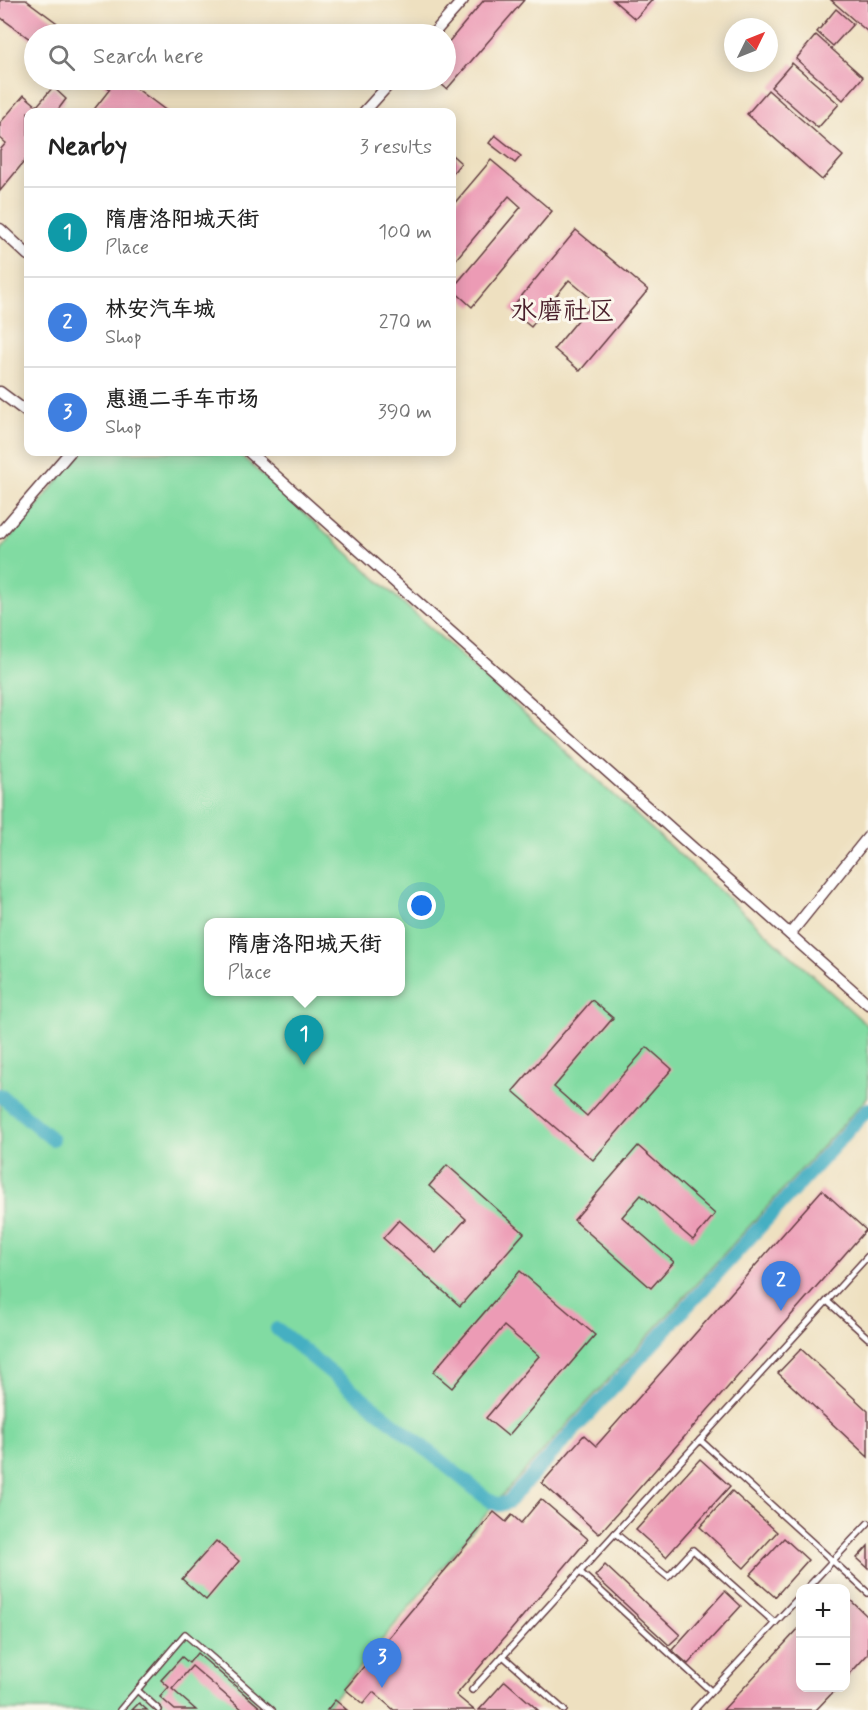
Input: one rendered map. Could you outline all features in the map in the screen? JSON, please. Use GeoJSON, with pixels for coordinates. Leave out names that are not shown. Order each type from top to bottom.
{"type":"FeatureCollection","features":[{"type":"Feature","properties":{"kind":"street"},"geometry":{"type":"LineString","coordinates":[[442,24],[463,0]]}},
{"type":"Feature","properties":{"kind":"street"},"geometry":{"type":"LineString","coordinates":[[368,108],[384,90]]}},
{"type":"Feature","properties":{"kind":"street"},"geometry":{"type":"LineString","coordinates":[[0,229],[24,251]]}},
{"type":"Feature","properties":{"kind":"street"},"geometry":{"type":"LineString","coordinates":[[0,392],[24,410]]}},
{"type":"Feature","properties":{"kind":"street"},"geometry":{"type":"LineString","coordinates":[[0,533],[67,456]]}},
{"type":"Feature","properties":{"kind":"street"},"geometry":{"type":"LineString","coordinates":[[253,456],[868,1004]]}},
{"type":"Feature","properties":{"kind":"street"},"geometry":{"type":"LineString","coordinates":[[790,934],[868,837]]}},
{"type":"Feature","properties":{"kind":"lane"},"geometry":{"type":"LineString","coordinates":[[472,1690],[868,1256]]}},
{"type":"Feature","properties":{"kind":"lane"},"geometry":{"type":"LineString","coordinates":[[827,1300],[868,1338]]}},
{"type":"Feature","properties":{"kind":"lane"},"geometry":{"type":"LineString","coordinates":[[700,1440],[868,1593]]}},
{"type":"Feature","properties":{"kind":"lane"},"geometry":{"type":"LineString","coordinates":[[811,1584],[868,1523]]}},
{"type":"Feature","properties":{"kind":"lane"},"geometry":{"type":"LineString","coordinates":[[615,1533],[668,1577],[693,1550],[775,1623]]}},
{"type":"Feature","properties":{"kind":"lane"},"geometry":{"type":"LineString","coordinates":[[580,1572],[711,1692]]}},
{"type":"Feature","properties":{"kind":"lane"},"geometry":{"type":"LineString","coordinates":[[694,1710],[796,1601]]}},
{"type":"Feature","properties":{"kind":"lane"},"geometry":{"type":"LineString","coordinates":[[120,1710],[185,1634],[272,1710]]}},
{"type":"Feature","properties":{"kind":"lane"},"geometry":{"type":"LineString","coordinates":[[503,1656],[564,1710]]}},
{"type":"Feature","properties":{"kind":"lane"},"geometry":{"type":"LineString","coordinates":[[136,1690],[159,1710]]}},
{"type":"Feature","properties":{"kind":"green space"},"geometry":{"type":"Polygon","coordinates":[[[79,456],[241,456],[868,1026],[868,1097],[499,1499],[324,1710],[0,1710],[0,550],[79,456]]]}},
{"type":"Feature","properties":{"kind":"building"},"geometry":{"type":"Polygon","coordinates":[[[0,0],[26,0],[58,24],[24,24],[24,35],[0,17],[0,0]]]}},
{"type":"Feature","properties":{"kind":"building"},"geometry":{"type":"Polygon","coordinates":[[[484,0],[524,0],[456,79],[456,33],[484,0]]]}},
{"type":"Feature","properties":{"kind":"building"},"geometry":{"type":"Polygon","coordinates":[[[613,0],[652,0],[635,19],[613,0]]]}},
{"type":"Feature","properties":{"kind":"building"},"geometry":{"type":"Polygon","coordinates":[[[831,0],[868,0],[868,32],[855,21],[831,0]]]}},
{"type":"Feature","properties":{"kind":"building"},"geometry":{"type":"Polygon","coordinates":[[[836,9],[853,24],[833,46],[817,32],[836,9]]]}},
{"type":"Feature","properties":{"kind":"building"},"geometry":{"type":"Polygon","coordinates":[[[816,35],[863,77],[843,100],[796,59],[816,35]]]}},
{"type":"Feature","properties":{"kind":"building"},"geometry":{"type":"Polygon","coordinates":[[[792,63],[839,104],[818,128],[771,87],[792,63]]]}},
{"type":"Feature","properties":{"kind":"building"},"geometry":{"type":"Polygon","coordinates":[[[50,90],[56,90],[66,99],[59,108],[24,108],[24,162],[0,191],[0,150],[6,143],[0,138],[0,123],[24,95],[37,106],[50,90]]]}},
{"type":"Feature","properties":{"kind":"building"},"geometry":{"type":"Polygon","coordinates":[[[109,90],[138,90],[163,108],[95,108],[109,90]]]}},
{"type":"Feature","properties":{"kind":"building"},"geometry":{"type":"Polygon","coordinates":[[[768,90],[843,156],[822,180],[747,114],[768,90]]]}},
{"type":"Feature","properties":{"kind":"building"},"geometry":{"type":"Polygon","coordinates":[[[495,135],[521,156],[515,163],[489,143],[495,135]]]}},
{"type":"Feature","properties":{"kind":"building"},"geometry":{"type":"Polygon","coordinates":[[[456,159],[461,163],[456,169],[456,159]]]}},
{"type":"Feature","properties":{"kind":"building"},"geometry":{"type":"Polygon","coordinates":[[[491,160],[552,211],[472,307],[456,293],[456,284],[521,207],[509,196],[456,259],[456,201],[491,160]]]}},
{"type":"Feature","properties":{"kind":"building"},"geometry":{"type":"Polygon","coordinates":[[[576,230],[648,290],[580,371],[554,349],[594,301],[569,280],[531,327],[510,310],[576,230]]]}},
{"type":"Feature","properties":{"kind":"building"},"geometry":{"type":"Polygon","coordinates":[[[592,1000],[613,1018],[554,1087],[587,1116],[647,1047],[672,1069],[593,1160],[513,1091],[592,1000]]]}},
{"type":"Feature","properties":{"kind":"building"},"geometry":{"type":"Polygon","coordinates":[[[638,1146],[715,1214],[693,1240],[641,1195],[622,1217],[674,1262],[651,1288],[574,1220],[638,1146]]]}},
{"type":"Feature","properties":{"kind":"building"},"geometry":{"type":"Polygon","coordinates":[[[447,1165],[524,1233],[460,1306],[383,1238],[399,1220],[436,1253],[466,1219],[429,1186],[447,1165]]]}},
{"type":"Feature","properties":{"kind":"building"},"geometry":{"type":"Polygon","coordinates":[[[822,1190],[866,1230],[599,1534],[542,1483],[584,1435],[596,1446],[822,1190]]]}},
{"type":"Feature","properties":{"kind":"building"},"geometry":{"type":"Polygon","coordinates":[[[520,1271],[595,1335],[508,1436],[486,1418],[539,1356],[504,1326],[452,1388],[433,1372],[520,1271]]]}},
{"type":"Feature","properties":{"kind":"building"},"geometry":{"type":"Polygon","coordinates":[[[801,1349],[868,1411],[868,1457],[778,1373],[801,1349]]]}},
{"type":"Feature","properties":{"kind":"building"},"geometry":{"type":"Polygon","coordinates":[[[700,1459],[730,1486],[666,1557],[636,1530],[700,1459]]]}},
{"type":"Feature","properties":{"kind":"building"},"geometry":{"type":"Polygon","coordinates":[[[732,1491],[777,1532],[744,1568],[700,1527],[732,1491]]]}},
{"type":"Feature","properties":{"kind":"building"},"geometry":{"type":"Polygon","coordinates":[[[541,1499],[588,1539],[456,1695],[474,1710],[394,1710],[373,1692],[363,1704],[345,1689],[494,1512],[506,1522],[512,1515],[521,1523],[541,1499]]]}},
{"type":"Feature","properties":{"kind":"building"},"geometry":{"type":"Polygon","coordinates":[[[784,1538],[808,1560],[775,1597],[750,1575],[784,1538]]]}},
{"type":"Feature","properties":{"kind":"building"},"geometry":{"type":"Polygon","coordinates":[[[216,1541],[239,1561],[206,1600],[182,1579],[216,1541]]]}},
{"type":"Feature","properties":{"kind":"building"},"geometry":{"type":"Polygon","coordinates":[[[868,1546],[868,1568],[857,1558],[868,1546]]]}},
{"type":"Feature","properties":{"kind":"building"},"geometry":{"type":"Polygon","coordinates":[[[605,1565],[680,1635],[669,1645],[595,1576],[605,1565]]]}},
{"type":"Feature","properties":{"kind":"building"},"geometry":{"type":"Polygon","coordinates":[[[725,1591],[741,1606],[688,1664],[672,1650],[725,1591]]]}},
{"type":"Feature","properties":{"kind":"building"},"geometry":{"type":"Polygon","coordinates":[[[850,1600],[868,1617],[868,1654],[850,1674],[850,1600]]]}},
{"type":"Feature","properties":{"kind":"building"},"geometry":{"type":"Polygon","coordinates":[[[796,1631],[796,1692],[833,1692],[816,1710],[723,1710],[796,1631]]]}},
{"type":"Feature","properties":{"kind":"building"},"geometry":{"type":"Polygon","coordinates":[[[197,1653],[263,1710],[243,1710],[192,1666],[172,1689],[196,1710],[175,1710],[160,1697],[169,1687],[161,1680],[182,1657],[189,1663],[197,1653]]]}},
{"type":"Feature","properties":{"kind":"building"},"geometry":{"type":"Polygon","coordinates":[[[505,1681],[538,1710],[479,1710],[505,1681]]]}},
{"type":"Feature","properties":{"kind":"building"},"geometry":{"type":"Polygon","coordinates":[[[335,1700],[347,1710],[327,1710],[335,1700]]]}},
{"type":"Feature","properties":{"kind":"building"},"geometry":{"type":"Polygon","coordinates":[[[139,1703],[147,1710],[132,1710],[139,1703]]]}},
{"type":"Feature","properties":{"kind":"waterway"},"geometry":{"type":"LineString","coordinates":[[0,1095],[52,1139]]}},
{"type":"Feature","properties":{"kind":"waterway"},"geometry":{"type":"LineString","coordinates":[[277,1329],[490,1501],[499,1505],[508,1502],[868,1109]]}},
{"type":"Feature","properties":{"kind":"place","name":"隋唐洛阳城天街"},"geometry":{"type":"Point","coordinates":[304,1065]}},
{"type":"Feature","properties":{"kind":"place","name":"林安汽车城"},"geometry":{"type":"Point","coordinates":[781,1311]}},
{"type":"Feature","properties":{"kind":"place","name":"惠通二手车市场"},"geometry":{"type":"Point","coordinates":[382,1688]}},
{"type":"Feature","properties":{"kind":"district","name":"水磨社区"},"geometry":{"type":"Point","coordinates":[563,312]}}]}
